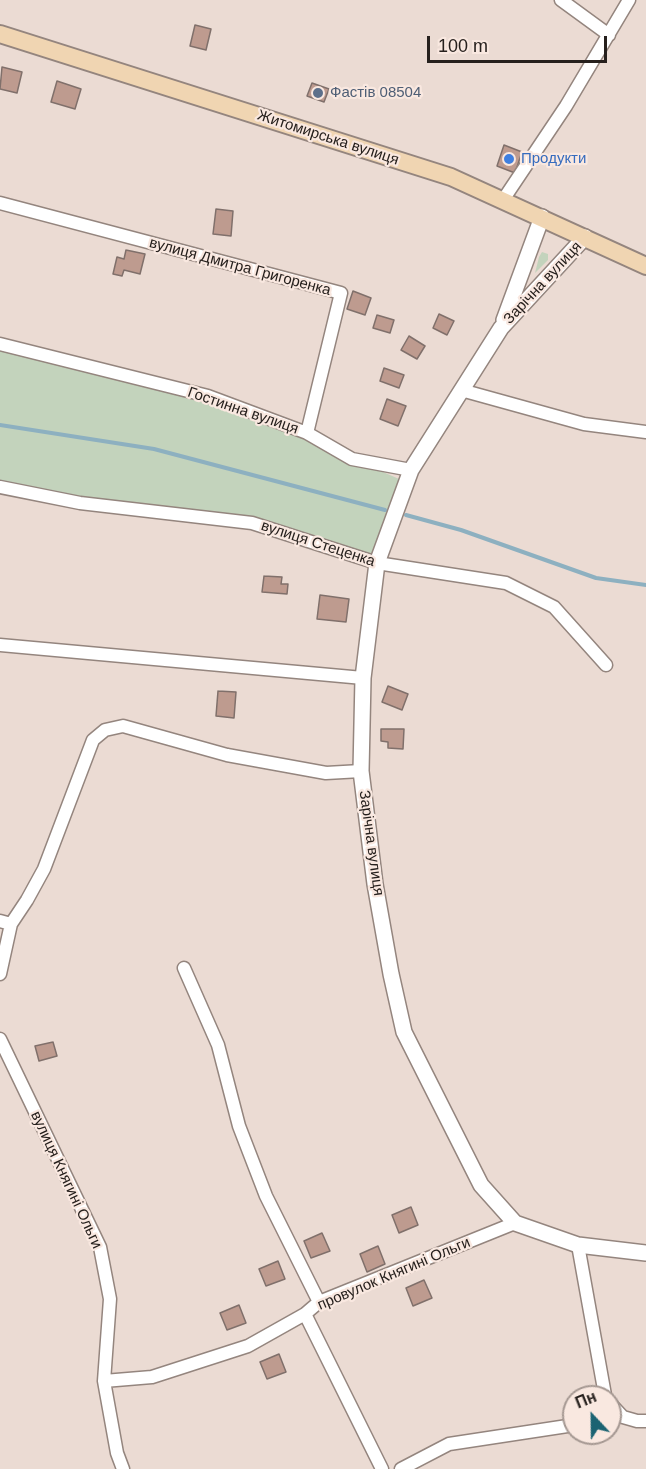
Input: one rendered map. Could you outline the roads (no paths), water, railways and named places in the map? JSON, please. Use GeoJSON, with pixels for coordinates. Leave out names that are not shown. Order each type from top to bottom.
{"type":"FeatureCollection","features":[{"type":"Feature","properties":{"kind":"main road","name":"Житомирська вулиця"},"geometry":{"type":"LineString","coordinates":[[0,34],[451,177],[646,266]]}},
{"type":"Feature","properties":{"kind":"street"},"geometry":{"type":"LineString","coordinates":[[561,0],[609,34]]}},
{"type":"Feature","properties":{"kind":"street"},"geometry":{"type":"LineString","coordinates":[[503,200],[539,148],[629,0]]}},
{"type":"Feature","properties":{"kind":"street","name":"вулиця Дмитра Григоренка"},"geometry":{"type":"LineString","coordinates":[[0,203],[341,293],[307,433]]}},
{"type":"Feature","properties":{"kind":"street","name":"Зарічна вулиця"},"geometry":{"type":"LineString","coordinates":[[501,328],[542,217]]}},
{"type":"Feature","properties":{"kind":"street","name":"Зарічна вулиця"},"geometry":{"type":"LineString","coordinates":[[585,237],[501,328],[411,470],[377,563],[363,678],[361,771],[375,884],[404,1032],[481,1185],[515,1223],[578,1245],[646,1253]]}},
{"type":"Feature","properties":{"kind":"street","name":"Гостинна вулиця"},"geometry":{"type":"LineString","coordinates":[[0,344],[208,396],[307,433],[352,459],[411,470]]}},
{"type":"Feature","properties":{"kind":"street"},"geometry":{"type":"LineString","coordinates":[[461,390],[584,424],[646,432]]}},
{"type":"Feature","properties":{"kind":"street","name":"вулиця Стеценка"},"geometry":{"type":"LineString","coordinates":[[0,487],[80,503],[252,523],[377,563],[506,583],[554,607],[606,665]]}},
{"type":"Feature","properties":{"kind":"street"},"geometry":{"type":"LineString","coordinates":[[0,645],[363,678]]}},
{"type":"Feature","properties":{"kind":"street"},"geometry":{"type":"LineString","coordinates":[[0,974],[6,923],[44,869],[93,740],[105,730],[123,726],[227,755],[326,773],[361,771]]}},
{"type":"Feature","properties":{"kind":"street"},"geometry":{"type":"LineString","coordinates":[[184,968],[218,1045],[238,1126],[266,1196],[319,1302]]}},
{"type":"Feature","properties":{"kind":"street","name":"вулиця Княгині Ольги"},"geometry":{"type":"LineString","coordinates":[[0,1039],[100,1247],[110,1299],[104,1381],[117,1454],[123,1469]]}},
{"type":"Feature","properties":{"kind":"street","name":"провулок Княгині Ольги"},"geometry":{"type":"LineString","coordinates":[[104,1381],[152,1377],[248,1346],[305,1314],[319,1302],[515,1223]]}},
{"type":"Feature","properties":{"kind":"street"},"geometry":{"type":"LineString","coordinates":[[578,1245],[604,1385]]}},
{"type":"Feature","properties":{"kind":"street"},"geometry":{"type":"LineString","coordinates":[[305,1314],[382,1469]]}},
{"type":"Feature","properties":{"kind":"street"},"geometry":{"type":"LineString","coordinates":[[622,1416],[637,1421],[646,1421]]}},
{"type":"Feature","properties":{"kind":"street"},"geometry":{"type":"LineString","coordinates":[[401,1469],[448,1444],[562,1427]]}},
{"type":"Feature","properties":{"kind":"waterway"},"geometry":{"type":"LineString","coordinates":[[0,425],[154,449],[385,510]]}},
{"type":"Feature","properties":{"kind":"waterway"},"geometry":{"type":"LineString","coordinates":[[406,515],[461,530],[596,578],[646,585]]}},
{"type":"Feature","properties":{"kind":"place","name":"Фастів 08504"},"geometry":{"type":"Point","coordinates":[318,93]}},
{"type":"Feature","properties":{"kind":"place","name":"Продукти"},"geometry":{"type":"Point","coordinates":[509,159]}}]}
